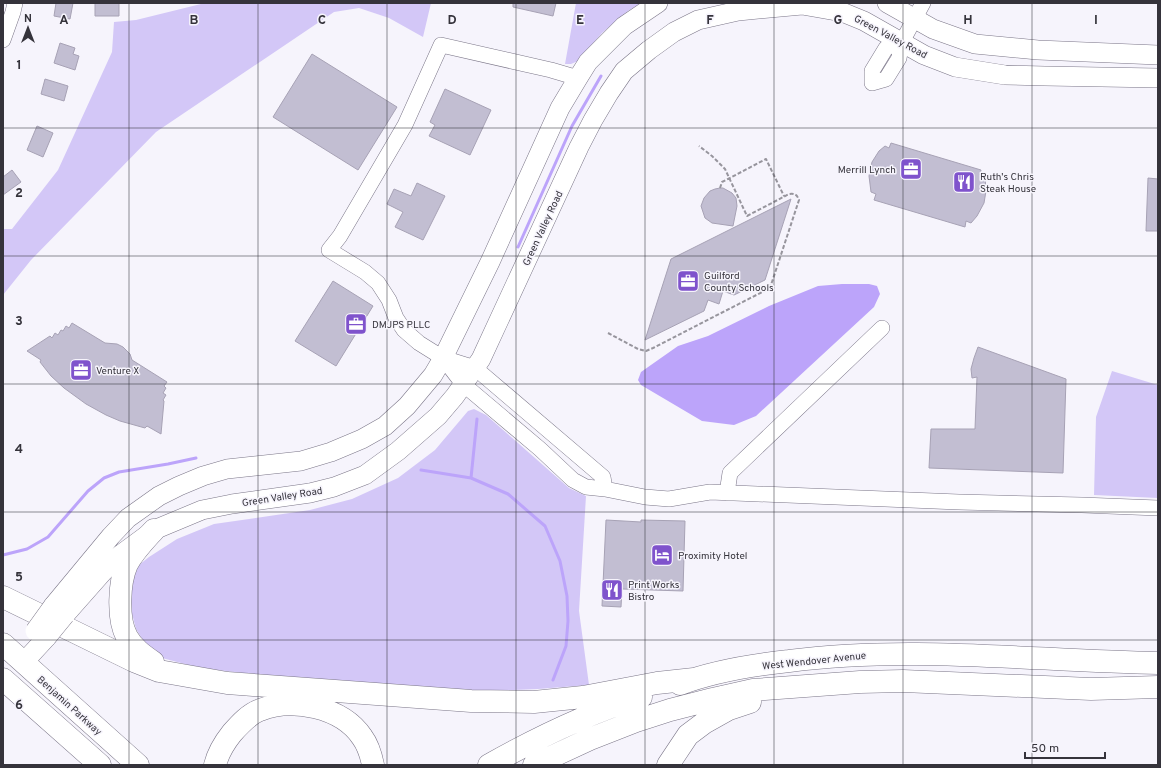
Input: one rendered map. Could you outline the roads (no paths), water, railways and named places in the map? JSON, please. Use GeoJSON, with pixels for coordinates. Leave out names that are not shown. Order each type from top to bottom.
{"type":"FeatureCollection","features":[{"type":"Feature","properties":{"kind":"highway"},"geometry":{"type":"LineString","coordinates":[[154,530],[138,548],[127,565],[121,586],[120,598],[123,626],[126,636],[133,646],[143,655],[159,666],[194,677]]}},
{"type":"Feature","properties":{"kind":"highway"},"geometry":{"type":"LineString","coordinates":[[3,597],[134,661],[159,671],[227,683],[471,701],[534,702],[583,697],[657,683],[694,679]]}},
{"type":"Feature","properties":{"kind":"highway","name":"Green Valley Road"},"geometry":{"type":"LineString","coordinates":[[3,680],[13,654]]}},
{"type":"Feature","properties":{"kind":"highway","name":"Benjamin Parkway"},"geometry":{"type":"LineString","coordinates":[[13,654],[138,765]]}},
{"type":"Feature","properties":{"kind":"highway","name":"West Wendover Avenue"},"geometry":{"type":"LineString","coordinates":[[489,765],[515,750],[566,726],[630,700],[694,679],[769,663],[852,655],[926,654],[1158,663]]}},
{"type":"Feature","properties":{"kind":"highway"},"geometry":{"type":"LineString","coordinates":[[3,680],[100,765]]}},
{"type":"Feature","properties":{"kind":"highway"},"geometry":{"type":"LineString","coordinates":[[534,765],[590,739],[636,721],[670,710],[753,690],[860,682],[903,681],[1091,689],[1158,687]]}},
{"type":"Feature","properties":{"kind":"highway"},"geometry":{"type":"LineString","coordinates":[[668,765],[688,735],[704,723],[729,709],[754,700],[776,696],[811,685]]}},
{"type":"Feature","properties":{"kind":"highway"},"geometry":{"type":"LineString","coordinates":[[1091,689],[1158,699]]}},
{"type":"Feature","properties":{"kind":"highway"},"geometry":{"type":"LineString","coordinates":[[215,765],[217,755],[241,722],[258,710],[273,705],[292,704],[329,711],[342,718],[362,736],[371,754],[373,765]]}},
{"type":"Feature","properties":{"kind":"main road","name":"Green Valley Road"},"geometry":{"type":"LineString","coordinates":[[13,654],[41,634],[111,536],[128,518],[159,496],[203,476],[227,469],[301,461],[331,452],[362,439],[385,426],[408,406],[433,375],[443,358],[490,262],[560,108],[578,78],[588,62],[624,26],[658,3]]}},
{"type":"Feature","properties":{"kind":"main road"},"geometry":{"type":"LineString","coordinates":[[887,3],[919,11],[933,29],[975,44],[1038,50],[1158,55]]}},
{"type":"Feature","properties":{"kind":"main road","name":"Green Valley Road"},"geometry":{"type":"LineString","coordinates":[[59,610],[103,572],[120,555],[154,530],[202,510],[232,504],[310,493],[334,487],[365,475],[398,451],[438,416],[464,384],[481,359],[592,120],[609,92],[624,71],[649,50],[674,32],[719,8],[738,11],[802,5],[842,12],[864,21],[924,55],[955,67],[1005,74],[1158,78]]}},
{"type":"Feature","properties":{"kind":"street"},"geometry":{"type":"LineString","coordinates":[[3,40],[15,3]]}},
{"type":"Feature","properties":{"kind":"street"},"geometry":{"type":"LineString","coordinates":[[869,87],[872,71],[886,48],[902,42],[919,11]]}},
{"type":"Feature","properties":{"kind":"street"},"geometry":{"type":"LineString","coordinates":[[578,78],[552,70],[441,45],[405,125],[340,236],[329,250],[364,272],[378,284],[389,300],[396,318],[404,330],[420,343],[443,358],[475,368],[603,476],[605,489]]}},
{"type":"Feature","properties":{"kind":"street"},"geometry":{"type":"LineString","coordinates":[[727,493],[730,473],[882,328]]}},
{"type":"Feature","properties":{"kind":"street"},"geometry":{"type":"LineString","coordinates":[[443,358],[464,384],[574,480],[586,487],[605,489],[645,497],[669,499],[710,492],[974,503],[1158,508]]}},
{"type":"Feature","properties":{"kind":"waterway"},"geometry":{"type":"LineString","coordinates":[[518,247],[572,126],[601,76]]}},
{"type":"Feature","properties":{"kind":"waterway"},"geometry":{"type":"LineString","coordinates":[[471,478],[477,419]]}},
{"type":"Feature","properties":{"kind":"waterway"},"geometry":{"type":"LineString","coordinates":[[3,555],[27,549],[48,537],[88,491],[104,478],[119,472],[196,458]]}},
{"type":"Feature","properties":{"kind":"waterway"},"geometry":{"type":"LineString","coordinates":[[421,470],[471,478],[508,494],[545,526],[560,561],[567,596],[568,621],[566,646],[553,680]]}},
{"type":"Feature","properties":{"kind":"place","name":"Merrill Lynch"},"geometry":{"type":"Point","coordinates":[911,169]}},
{"type":"Feature","properties":{"kind":"place","name":"Ruth's Chris Steak House"},"geometry":{"type":"Point","coordinates":[964,182]}},
{"type":"Feature","properties":{"kind":"place","name":"Guilford County Schools"},"geometry":{"type":"Point","coordinates":[688,281]}},
{"type":"Feature","properties":{"kind":"place","name":"DMJPS PLLC"},"geometry":{"type":"Point","coordinates":[356,324]}},
{"type":"Feature","properties":{"kind":"place","name":"Venture X"},"geometry":{"type":"Point","coordinates":[81,370]}},
{"type":"Feature","properties":{"kind":"place","name":"Proximity Hotel"},"geometry":{"type":"Point","coordinates":[662,555]}},
{"type":"Feature","properties":{"kind":"place","name":"Print Works Bistro"},"geometry":{"type":"Point","coordinates":[612,590]}}]}
